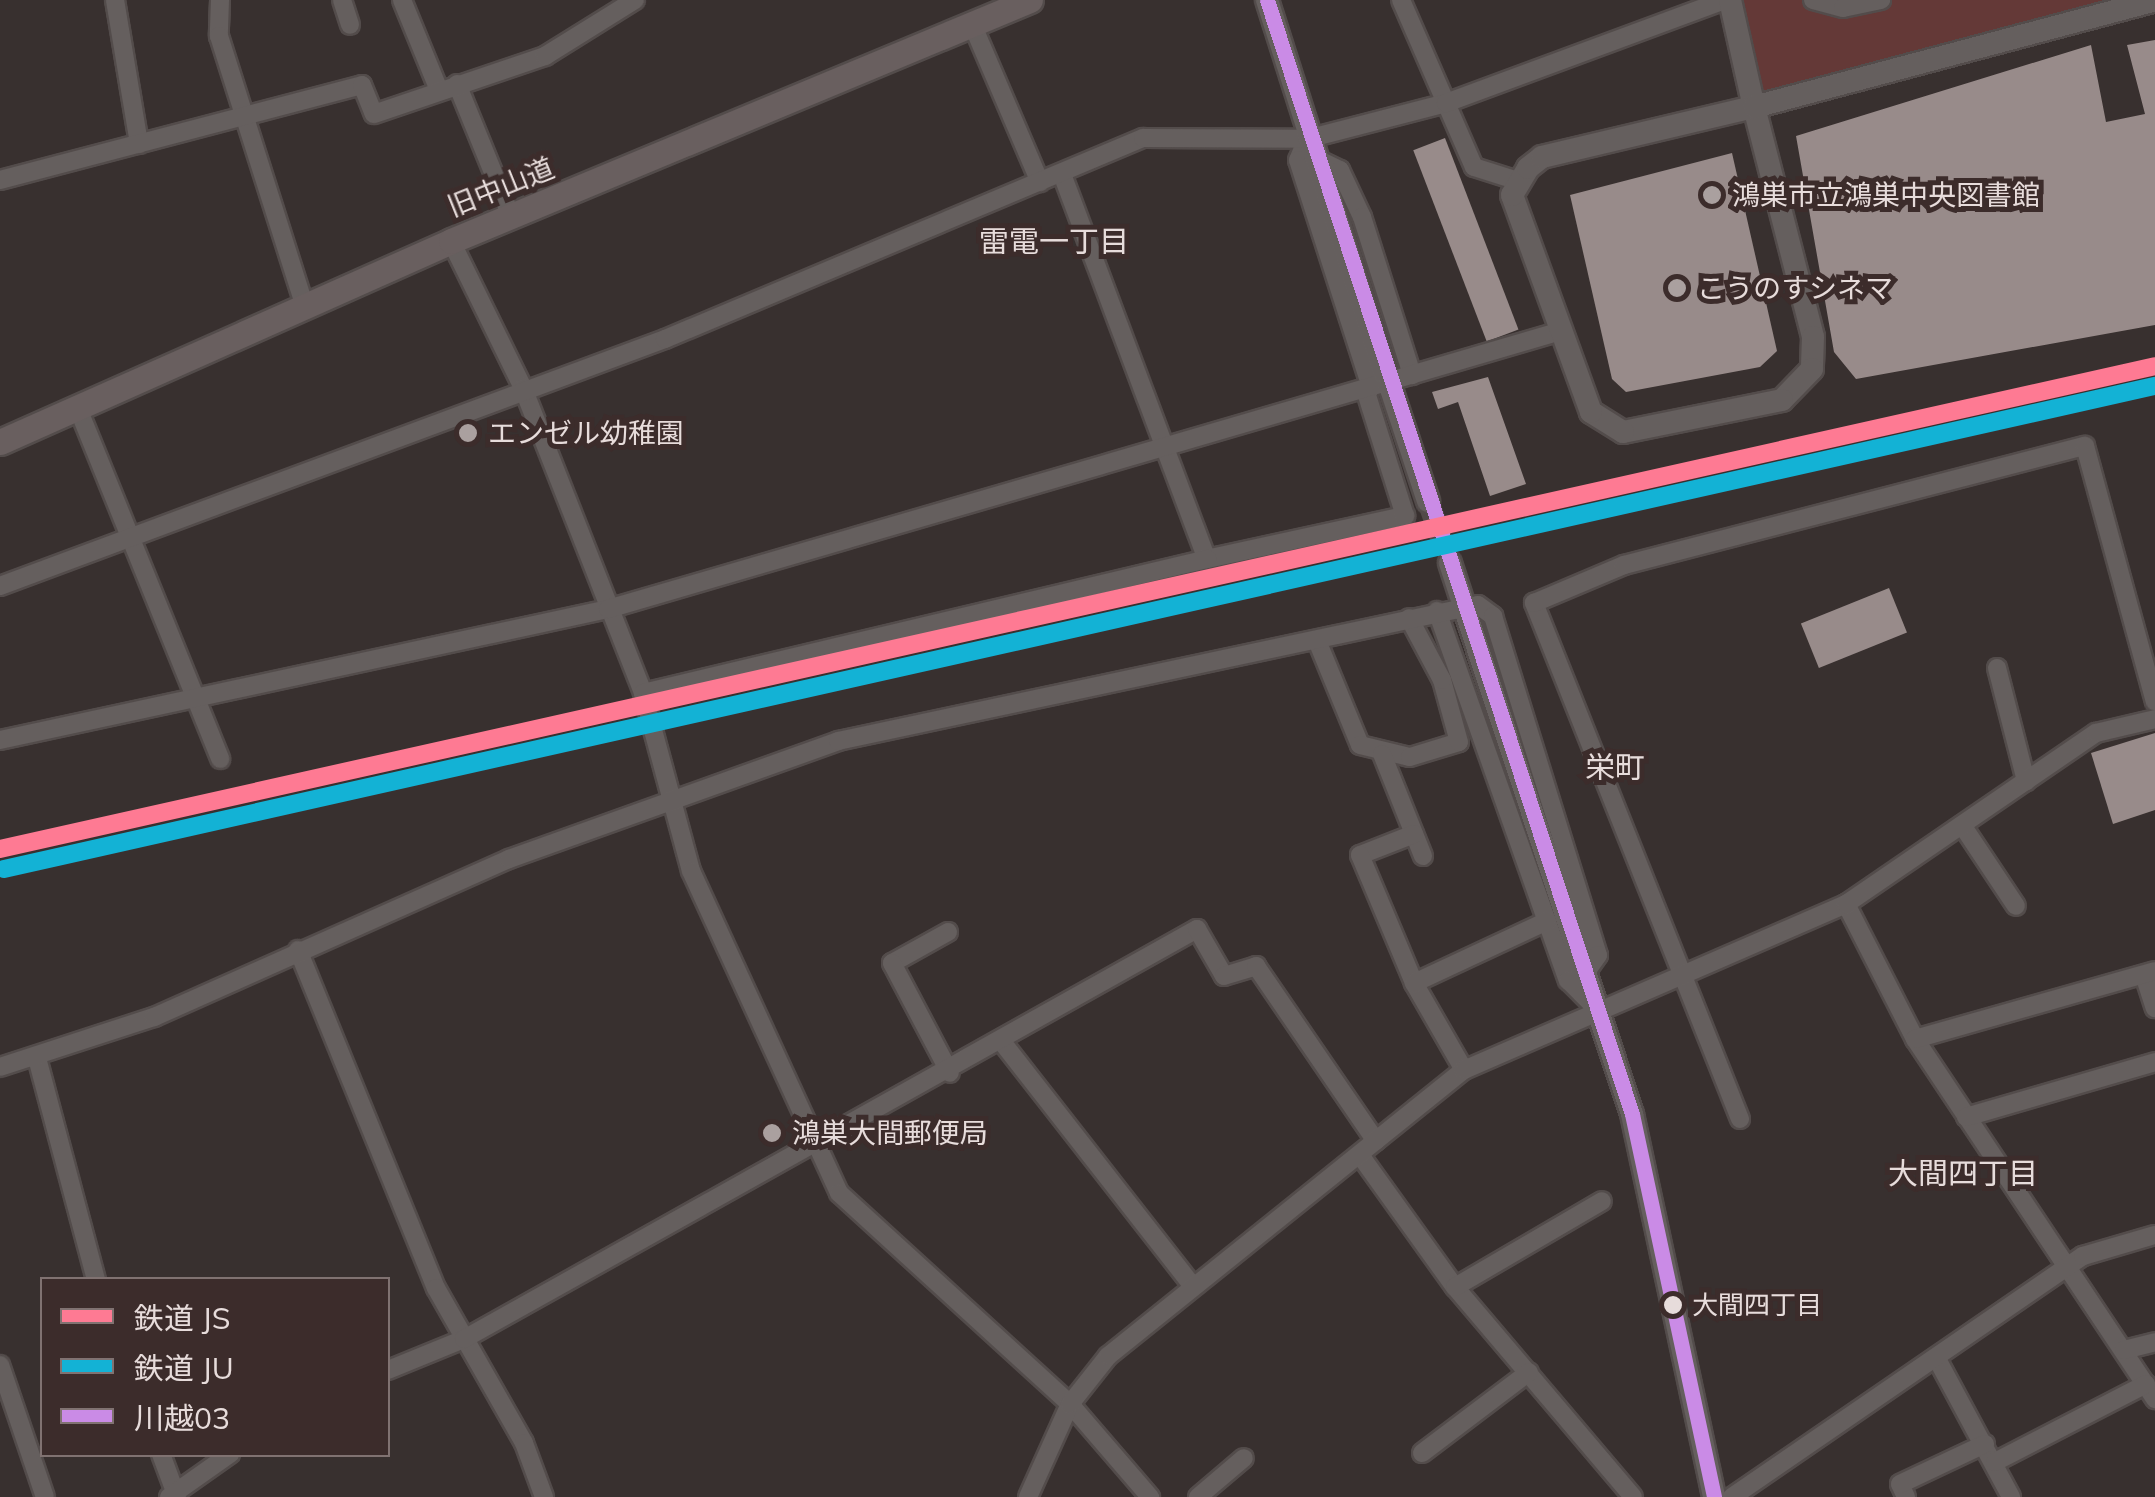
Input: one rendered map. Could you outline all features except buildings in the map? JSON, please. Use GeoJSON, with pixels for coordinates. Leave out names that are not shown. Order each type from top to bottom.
{"type":"FeatureCollection","features":[{"type":"Feature","properties":{"kind":"main road","name":"旧中山道"},"geometry":{"type":"LineString","coordinates":[[0,442],[451,240],[1030,0]]}},
{"type":"Feature","properties":{"kind":"street"},"geometry":{"type":"LineString","coordinates":[[116,0],[139,144]]}},
{"type":"Feature","properties":{"kind":"street"},"geometry":{"type":"LineString","coordinates":[[220,0],[218,36],[304,304]]}},
{"type":"Feature","properties":{"kind":"street"},"geometry":{"type":"LineString","coordinates":[[342,0],[350,25]]}},
{"type":"Feature","properties":{"kind":"street"},"geometry":{"type":"LineString","coordinates":[[402,0],[510,216]]}},
{"type":"Feature","properties":{"kind":"street"},"geometry":{"type":"LineString","coordinates":[[0,180],[362,85],[374,114],[545,56],[636,0]]}},
{"type":"Feature","properties":{"kind":"street"},"geometry":{"type":"LineString","coordinates":[[643,692],[1405,516],[1378,385],[1267,0]]}},
{"type":"Feature","properties":{"kind":"street"},"geometry":{"type":"LineString","coordinates":[[1402,0],[1474,168],[1515,180]]}},
{"type":"Feature","properties":{"kind":"street"},"geometry":{"type":"LineString","coordinates":[[0,586],[128,533],[523,388],[1062,174],[1143,138],[1310,148],[1446,104],[1727,0],[1754,106],[1812,337],[1802,388],[1782,400],[1623,432],[1591,412],[1512,195],[1515,180],[1542,157],[1754,106],[2153,0]]}},
{"type":"Feature","properties":{"kind":"street"},"geometry":{"type":"LineString","coordinates":[[1813,0],[1843,8],[1881,0]]}},
{"type":"Feature","properties":{"kind":"street"},"geometry":{"type":"LineString","coordinates":[[972,26],[1040,182]]}},
{"type":"Feature","properties":{"kind":"street"},"geometry":{"type":"LineString","coordinates":[[1310,148],[1340,170],[1362,217],[1412,375]]}},
{"type":"Feature","properties":{"kind":"street"},"geometry":{"type":"LineString","coordinates":[[1062,174],[1207,559]]}},
{"type":"Feature","properties":{"kind":"street"},"geometry":{"type":"LineString","coordinates":[[451,240],[523,388],[643,692],[691,871],[840,1192],[886,1244],[1070,1404],[1150,1497]]}},
{"type":"Feature","properties":{"kind":"street"},"geometry":{"type":"LineString","coordinates":[[2,734],[608,609],[1162,442],[1561,331]]}},
{"type":"Feature","properties":{"kind":"street"},"geometry":{"type":"LineString","coordinates":[[1378,385],[1428,500]]}},
{"type":"Feature","properties":{"kind":"street"},"geometry":{"type":"LineString","coordinates":[[77,406],[198,694],[220,759]]}},
{"type":"Feature","properties":{"kind":"street"},"geometry":{"type":"LineString","coordinates":[[1740,1119],[1676,976],[1534,603],[1624,565],[2084,446],[2155,702]]}},
{"type":"Feature","properties":{"kind":"street"},"geometry":{"type":"LineString","coordinates":[[1450,564],[1472,606],[1650,1178],[1714,1497]]}},
{"type":"Feature","properties":{"kind":"street"},"geometry":{"type":"LineString","coordinates":[[0,1066],[38,1058],[154,1017],[298,950],[671,798],[838,742],[1318,644],[1437,611],[1472,606]]}},
{"type":"Feature","properties":{"kind":"street"},"geometry":{"type":"LineString","coordinates":[[1437,611],[1568,980],[1596,1008]]}},
{"type":"Feature","properties":{"kind":"street"},"geometry":{"type":"LineString","coordinates":[[1318,644],[1360,745],[1382,754],[1410,757],[1459,742],[1442,680],[1409,618]]}},
{"type":"Feature","properties":{"kind":"street"},"geometry":{"type":"LineString","coordinates":[[1997,668],[2026,781]]}},
{"type":"Feature","properties":{"kind":"street"},"geometry":{"type":"LineString","coordinates":[[1028,1497],[1070,1404],[1108,1356],[1464,1070],[1596,1008],[1846,904],[2096,733],[2155,719]]}},
{"type":"Feature","properties":{"kind":"street"},"geometry":{"type":"LineString","coordinates":[[1382,754],[1423,856]]}},
{"type":"Feature","properties":{"kind":"street"},"geometry":{"type":"LineString","coordinates":[[1962,826],[2016,906]]}},
{"type":"Feature","properties":{"kind":"street"},"geometry":{"type":"LineString","coordinates":[[1414,834],[1360,855],[1414,984],[1464,1070]]}},
{"type":"Feature","properties":{"kind":"street"},"geometry":{"type":"LineString","coordinates":[[1846,904],[1915,1039],[2073,1270],[2150,1392],[1995,1462]]}},
{"type":"Feature","properties":{"kind":"street"},"geometry":{"type":"LineString","coordinates":[[1414,984],[1547,920]]}},
{"type":"Feature","properties":{"kind":"street"},"geometry":{"type":"LineString","coordinates":[[390,1369],[464,1339],[814,1141],[950,1073],[1197,929],[1224,976],[1256,966],[1376,1141]]}},
{"type":"Feature","properties":{"kind":"street"},"geometry":{"type":"LineString","coordinates":[[948,932],[892,962],[950,1073]]}},
{"type":"Feature","properties":{"kind":"street"},"geometry":{"type":"LineString","coordinates":[[298,950],[464,1339],[544,1497]]}},
{"type":"Feature","properties":{"kind":"street"},"geometry":{"type":"LineString","coordinates":[[1915,1039],[2149,973],[2155,1008]]}},
{"type":"Feature","properties":{"kind":"street"},"geometry":{"type":"LineString","coordinates":[[1002,1042],[1192,1285]]}},
{"type":"Feature","properties":{"kind":"street"},"geometry":{"type":"LineString","coordinates":[[38,1058],[95,1277]]}},
{"type":"Feature","properties":{"kind":"street"},"geometry":{"type":"LineString","coordinates":[[1966,1117],[2155,1062]]}},
{"type":"Feature","properties":{"kind":"street"},"geometry":{"type":"LineString","coordinates":[[1360,1154],[1456,1287],[1633,1497]]}},
{"type":"Feature","properties":{"kind":"street"},"geometry":{"type":"LineString","coordinates":[[1456,1287],[1602,1201]]}},
{"type":"Feature","properties":{"kind":"street"},"geometry":{"type":"LineString","coordinates":[[1732,1497],[2073,1270],[2083,1256],[2155,1235]]}},
{"type":"Feature","properties":{"kind":"street"},"geometry":{"type":"LineString","coordinates":[[2124,1350],[2155,1342]]}},
{"type":"Feature","properties":{"kind":"street"},"geometry":{"type":"LineString","coordinates":[[1936,1359],[2011,1497]]}},
{"type":"Feature","properties":{"kind":"street"},"geometry":{"type":"LineString","coordinates":[[0,1365],[45,1497]]}},
{"type":"Feature","properties":{"kind":"street"},"geometry":{"type":"LineString","coordinates":[[1422,1453],[1530,1372]]}},
{"type":"Feature","properties":{"kind":"street"},"geometry":{"type":"LineString","coordinates":[[1906,1497],[1900,1484],[1985,1444]]}},
{"type":"Feature","properties":{"kind":"street"},"geometry":{"type":"LineString","coordinates":[[162,1457],[174,1496],[226,1457]]}},
{"type":"Feature","properties":{"kind":"street"},"geometry":{"type":"LineString","coordinates":[[1198,1497],[1244,1458]]}},
{"type":"Feature","properties":{"kind":"shaded area"},"geometry":{"type":"Polygon","coordinates":[[[1730,0],[2152,0],[1754,107],[1730,0]]]}},
{"type":"Feature","properties":{"kind":"tunnel"},"geometry":{"type":"LineString","coordinates":[[1428,501],[1450,563]]}},
{"type":"Feature","properties":{"kind":"rail line","name":"JS"},"geometry":{"type":"LineString","coordinates":[[0,849],[2155,366]]}},
{"type":"Feature","properties":{"kind":"rail line","name":"JU"},"geometry":{"type":"LineString","coordinates":[[4,869],[2155,386]]}},
{"type":"Feature","properties":{"kind":"transit line","name":"川越03"},"geometry":{"type":"LineString","coordinates":[[1267,0],[1632,1114],[1714,1497]]}},
{"type":"Feature","properties":{"kind":"place","name":"鴻巣市立鴻巣中央図書館"},"geometry":{"type":"Point","coordinates":[1712,195]}},
{"type":"Feature","properties":{"kind":"place","name":"こうのすシネマ"},"geometry":{"type":"Point","coordinates":[1677,288]}},
{"type":"Feature","properties":{"kind":"place","name":"エンゼル幼稚園"},"geometry":{"type":"Point","coordinates":[468,433]}},
{"type":"Feature","properties":{"kind":"place","name":"鴻巣大間郵便局"},"geometry":{"type":"Point","coordinates":[772,1133]}},
{"type":"Feature","properties":{"kind":"place","name":"大間四丁目"},"geometry":{"type":"Point","coordinates":[1673,1305]}},
{"type":"Feature","properties":{"kind":"district","name":"雷電一丁目"},"geometry":{"type":"Point","coordinates":[1054,241]}},
{"type":"Feature","properties":{"kind":"district","name":"栄町"},"geometry":{"type":"Point","coordinates":[1615,767]}},
{"type":"Feature","properties":{"kind":"district","name":"大間四丁目"},"geometry":{"type":"Point","coordinates":[1963,1173]}}]}
